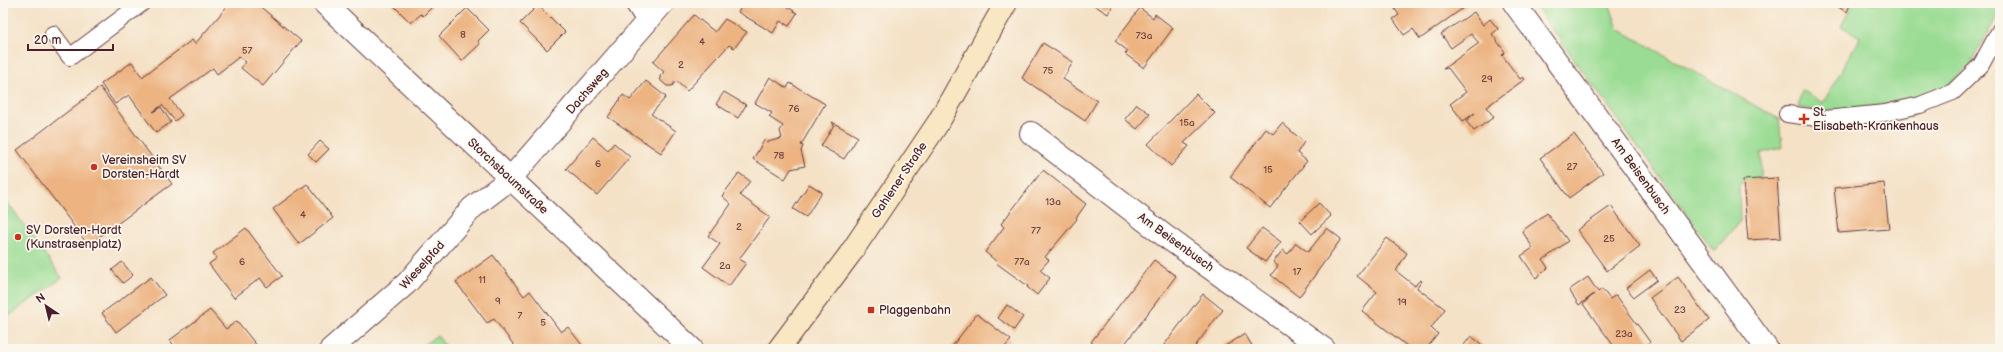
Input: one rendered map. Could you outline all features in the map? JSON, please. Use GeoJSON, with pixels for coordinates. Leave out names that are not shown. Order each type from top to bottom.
{"type":"FeatureCollection","features":[{"type":"Feature","properties":{"kind":"main road","name":"Gahlener Straße"},"geometry":{"type":"LineString","coordinates":[[779,349],[850,254],[938,123],[1006,3]]}},
{"type":"Feature","properties":{"kind":"street","name":"Storchsbaumstraße"},"geometry":{"type":"LineString","coordinates":[[324,3],[692,349]]}},
{"type":"Feature","properties":{"kind":"street","name":"Dachsweg"},"geometry":{"type":"LineString","coordinates":[[510,179],[663,3]]}},
{"type":"Feature","properties":{"kind":"street","name":"Am Beisenbusch"},"geometry":{"type":"LineString","coordinates":[[1514,3],[1767,349]]}},
{"type":"Feature","properties":{"kind":"street","name":"Am Beisenbusch"},"geometry":{"type":"LineString","coordinates":[[1031,133],[1165,236],[1324,349]]}},
{"type":"Feature","properties":{"kind":"street","name":"Wieselpfad"},"geometry":{"type":"LineString","coordinates":[[331,349],[407,283],[472,208],[510,179]]}},
{"type":"Feature","properties":{"kind":"lane"},"geometry":{"type":"LineString","coordinates":[[53,34],[70,57],[142,3]]}},
{"type":"Feature","properties":{"kind":"lane"},"geometry":{"type":"LineString","coordinates":[[633,3],[646,23]]}},
{"type":"Feature","properties":{"kind":"lane"},"geometry":{"type":"LineString","coordinates":[[1787,114],[1825,120],[1886,113],[1920,105],[1953,92],[1980,65],[2000,30]]}},
{"type":"Feature","properties":{"kind":"green space"},"geometry":{"type":"Polygon","coordinates":[[[1533,3],[1609,3],[1618,29],[1779,119],[1782,148],[1761,153],[1761,178],[1739,184],[1740,221],[1714,251],[1533,3]]]}},
{"type":"Feature","properties":{"kind":"green space"},"geometry":{"type":"Polygon","coordinates":[[[1854,3],[2000,3],[2000,11],[1969,66],[1946,87],[1917,98],[1862,109],[1820,112],[1798,107],[1802,90],[1823,103],[1860,37],[1841,26],[1854,3]]]}},
{"type":"Feature","properties":{"kind":"green space","name":"SV Dorsten-Hardt (Kunstrasenplatz)"},"geometry":{"type":"Polygon","coordinates":[[[3,196],[62,278],[3,320],[3,196]]]}},
{"type":"Feature","properties":{"kind":"green space"},"geometry":{"type":"Polygon","coordinates":[[[437,335],[444,345],[444,349],[419,349],[437,335]]]}},
{"type":"Feature","properties":{"kind":"building"},"geometry":{"type":"Polygon","coordinates":[[[230,3],[256,3],[301,41],[263,86],[241,68],[246,62],[239,57],[217,74],[213,68],[170,99],[182,115],[175,121],[162,105],[153,112],[161,107],[171,122],[156,133],[129,95],[115,104],[101,84],[132,62],[142,77],[192,40],[195,44],[230,3]]]}},
{"type":"Feature","properties":{"kind":"building"},"geometry":{"type":"Polygon","coordinates":[[[391,3],[428,3],[432,7],[423,16],[421,14],[411,23],[391,3]]]}},
{"type":"Feature","properties":{"kind":"building"},"geometry":{"type":"Polygon","coordinates":[[[744,3],[790,3],[788,7],[797,13],[789,26],[780,21],[773,33],[738,12],[744,3]]]}},
{"type":"Feature","properties":{"kind":"building"},"geometry":{"type":"Polygon","coordinates":[[[1091,3],[1114,3],[1108,14],[1091,3]]]}},
{"type":"Feature","properties":{"kind":"building"},"geometry":{"type":"Polygon","coordinates":[[[1391,3],[1470,3],[1420,39],[1413,29],[1404,35],[1393,19],[1399,15],[1391,3]]]}},
{"type":"Feature","properties":{"kind":"building"},"geometry":{"type":"Polygon","coordinates":[[[1831,3],[1851,3],[1847,12],[1831,3]]]}},
{"type":"Feature","properties":{"kind":"building"},"geometry":{"type":"Polygon","coordinates":[[[538,5],[565,32],[547,50],[520,23],[538,5]]]}},
{"type":"Feature","properties":{"kind":"building"},"geometry":{"type":"Polygon","coordinates":[[[467,8],[489,30],[478,41],[480,44],[462,61],[439,36],[467,8]]]}},
{"type":"Feature","properties":{"kind":"building"},"geometry":{"type":"Polygon","coordinates":[[[1140,8],[1153,18],[1155,14],[1173,28],[1144,68],[1125,54],[1128,51],[1115,41],[1140,8]]]}},
{"type":"Feature","properties":{"kind":"building"},"geometry":{"type":"Polygon","coordinates":[[[1474,12],[1483,25],[1490,19],[1498,29],[1492,34],[1505,52],[1502,55],[1520,79],[1523,77],[1525,79],[1486,107],[1494,117],[1474,131],[1466,121],[1475,113],[1463,121],[1450,104],[1466,92],[1448,68],[1443,69],[1479,43],[1471,34],[1451,48],[1441,34],[1474,12]]]}},
{"type":"Feature","properties":{"kind":"building"},"geometry":{"type":"Polygon","coordinates":[[[694,15],[715,32],[725,19],[747,32],[734,48],[729,45],[687,91],[676,81],[672,86],[667,86],[661,81],[660,76],[664,72],[653,62],[694,15]]]}},
{"type":"Feature","properties":{"kind":"building"},"geometry":{"type":"Polygon","coordinates":[[[1043,43],[1073,62],[1063,79],[1097,101],[1085,121],[1022,78],[1043,43]]]}},
{"type":"Feature","properties":{"kind":"building"},"geometry":{"type":"Polygon","coordinates":[[[770,77],[787,88],[790,83],[825,104],[801,145],[803,146],[801,151],[805,166],[791,169],[785,179],[753,159],[765,139],[768,142],[782,138],[780,131],[783,126],[769,117],[772,113],[755,103],[770,77]]]}},
{"type":"Feature","properties":{"kind":"building"},"geometry":{"type":"Polygon","coordinates":[[[646,81],[666,97],[651,114],[676,131],[661,153],[608,117],[623,95],[630,100],[646,81]]]}},
{"type":"Feature","properties":{"kind":"building","name":"Vereinsheim SV Dorsten-Hardt"},"geometry":{"type":"Polygon","coordinates":[[[100,87],[172,184],[88,245],[17,150],[100,87]]]}},
{"type":"Feature","properties":{"kind":"building"},"geometry":{"type":"Polygon","coordinates":[[[724,92],[746,105],[738,118],[716,104],[724,92]]]}},
{"type":"Feature","properties":{"kind":"building"},"geometry":{"type":"Polygon","coordinates":[[[1196,94],[1215,113],[1184,143],[1189,146],[1171,166],[1148,144],[1196,94]]]}},
{"type":"Feature","properties":{"kind":"building"},"geometry":{"type":"Polygon","coordinates":[[[1137,104],[1150,114],[1137,129],[1125,119],[1137,104]]]}},
{"type":"Feature","properties":{"kind":"building"},"geometry":{"type":"Polygon","coordinates":[[[832,122],[858,137],[844,159],[821,146],[834,125],[832,122]]]}},
{"type":"Feature","properties":{"kind":"building"},"geometry":{"type":"Polygon","coordinates":[[[1282,123],[1304,142],[1297,153],[1307,161],[1270,208],[1230,177],[1266,129],[1273,134],[1282,123]]]}},
{"type":"Feature","properties":{"kind":"building"},"geometry":{"type":"Polygon","coordinates":[[[1574,134],[1603,173],[1569,198],[1540,158],[1574,134]]]}},
{"type":"Feature","properties":{"kind":"building"},"geometry":{"type":"Polygon","coordinates":[[[593,137],[608,150],[614,143],[630,157],[597,195],[566,169],[593,137]]]}},
{"type":"Feature","properties":{"kind":"building"},"geometry":{"type":"Polygon","coordinates":[[[320,141],[329,149],[316,162],[308,154],[320,141]]]}},
{"type":"Feature","properties":{"kind":"building"},"geometry":{"type":"Polygon","coordinates":[[[1043,170],[1086,204],[1076,218],[1077,219],[1045,257],[1049,260],[1040,270],[1050,278],[1037,295],[1027,287],[1028,286],[996,263],[997,262],[985,252],[1004,227],[1001,224],[1043,170]]]}},
{"type":"Feature","properties":{"kind":"building"},"geometry":{"type":"Polygon","coordinates":[[[739,173],[750,181],[740,195],[770,217],[739,259],[746,263],[729,286],[703,267],[720,244],[708,236],[731,204],[722,196],[739,173]]]}},
{"type":"Feature","properties":{"kind":"building"},"geometry":{"type":"Polygon","coordinates":[[[1777,178],[1781,238],[1748,240],[1743,180],[1777,178]]]}},
{"type":"Feature","properties":{"kind":"building"},"geometry":{"type":"Polygon","coordinates":[[[1884,183],[1889,229],[1839,233],[1834,188],[1884,183]]]}},
{"type":"Feature","properties":{"kind":"building"},"geometry":{"type":"Polygon","coordinates":[[[307,184],[333,218],[299,244],[273,209],[307,184]]]}},
{"type":"Feature","properties":{"kind":"building"},"geometry":{"type":"Polygon","coordinates":[[[809,184],[822,192],[806,217],[793,209],[809,184]]]}},
{"type":"Feature","properties":{"kind":"building"},"geometry":{"type":"Polygon","coordinates":[[[1319,203],[1331,216],[1312,234],[1300,221],[1319,203]]]}},
{"type":"Feature","properties":{"kind":"building"},"geometry":{"type":"Polygon","coordinates":[[[1611,206],[1640,246],[1607,271],[1577,230],[1611,206]]]}},
{"type":"Feature","properties":{"kind":"building"},"geometry":{"type":"Polygon","coordinates":[[[1547,213],[1568,241],[1543,260],[1548,268],[1536,278],[1521,256],[1533,248],[1522,231],[1547,213]]]}},
{"type":"Feature","properties":{"kind":"building"},"geometry":{"type":"Polygon","coordinates":[[[246,228],[282,276],[267,287],[260,278],[234,298],[209,264],[217,258],[213,253],[246,228]]]}},
{"type":"Feature","properties":{"kind":"building"},"geometry":{"type":"Polygon","coordinates":[[[1262,228],[1281,242],[1265,262],[1246,248],[1262,228]]]}},
{"type":"Feature","properties":{"kind":"building"},"geometry":{"type":"Polygon","coordinates":[[[1327,228],[1341,239],[1299,297],[1271,275],[1278,266],[1273,262],[1283,250],[1288,254],[1296,243],[1308,252],[1327,228]]]}},
{"type":"Feature","properties":{"kind":"building"},"geometry":{"type":"Polygon","coordinates":[[[1387,238],[1407,253],[1396,271],[1415,286],[1420,280],[1422,281],[1417,288],[1445,309],[1431,328],[1438,334],[1426,349],[1411,349],[1362,311],[1377,292],[1357,276],[1387,238]]]}},
{"type":"Feature","properties":{"kind":"building"},"geometry":{"type":"Polygon","coordinates":[[[493,255],[524,296],[530,291],[561,332],[568,327],[585,349],[517,349],[494,319],[487,323],[456,282],[493,255]]]}},
{"type":"Feature","properties":{"kind":"building"},"geometry":{"type":"Polygon","coordinates":[[[1154,260],[1176,276],[1121,349],[1100,349],[1091,342],[1154,260]]]}},
{"type":"Feature","properties":{"kind":"building"},"geometry":{"type":"Polygon","coordinates":[[[122,262],[133,275],[123,283],[112,270],[122,262]]]}},
{"type":"Feature","properties":{"kind":"building"},"geometry":{"type":"Polygon","coordinates":[[[1650,270],[1657,280],[1634,297],[1626,288],[1650,270]]]}},
{"type":"Feature","properties":{"kind":"building"},"geometry":{"type":"Polygon","coordinates":[[[151,277],[165,295],[116,332],[102,313],[151,277]]]}},
{"type":"Feature","properties":{"kind":"building"},"geometry":{"type":"Polygon","coordinates":[[[1588,277],[1598,292],[1602,289],[1610,299],[1616,295],[1650,342],[1641,349],[1616,349],[1583,304],[1594,294],[1579,305],[1569,290],[1588,277]]]}},
{"type":"Feature","properties":{"kind":"building"},"geometry":{"type":"Polygon","coordinates":[[[1678,277],[1709,320],[1681,341],[1650,298],[1678,277]]]}},
{"type":"Feature","properties":{"kind":"building"},"geometry":{"type":"Polygon","coordinates":[[[1203,294],[1223,310],[1193,349],[1161,349],[1203,294]]]}},
{"type":"Feature","properties":{"kind":"building"},"geometry":{"type":"Polygon","coordinates":[[[1007,305],[1023,317],[1014,330],[998,318],[1007,305]]]}},
{"type":"Feature","properties":{"kind":"building"},"geometry":{"type":"Polygon","coordinates":[[[210,310],[226,329],[237,321],[258,347],[241,349],[238,346],[233,349],[176,349],[170,340],[210,310]]]}},
{"type":"Feature","properties":{"kind":"building"},"geometry":{"type":"Polygon","coordinates":[[[977,314],[1011,340],[1003,349],[950,349],[977,314]]]}},
{"type":"Feature","properties":{"kind":"building"},"geometry":{"type":"Polygon","coordinates":[[[1245,334],[1254,349],[1220,349],[1245,334]]]}},
{"type":"Feature","properties":{"kind":"building"},"geometry":{"type":"Polygon","coordinates":[[[1471,336],[1485,347],[1483,349],[1461,349],[1471,336]]]}},
{"type":"Feature","properties":{"kind":"place","name":"St. Elisabeth-Krankenhaus"},"geometry":{"type":"Point","coordinates":[1804,119]}},
{"type":"Feature","properties":{"kind":"place","name":"Vereinsheim SV Dorsten-Hardt"},"geometry":{"type":"Point","coordinates":[94,167]}},
{"type":"Feature","properties":{"kind":"place","name":"SV Dorsten-Hardt (Kunstrasenplatz)"},"geometry":{"type":"Point","coordinates":[18,237]}},
{"type":"Feature","properties":{"kind":"place","name":"Plaggenbahn"},"geometry":{"type":"Point","coordinates":[871,310]}}]}
